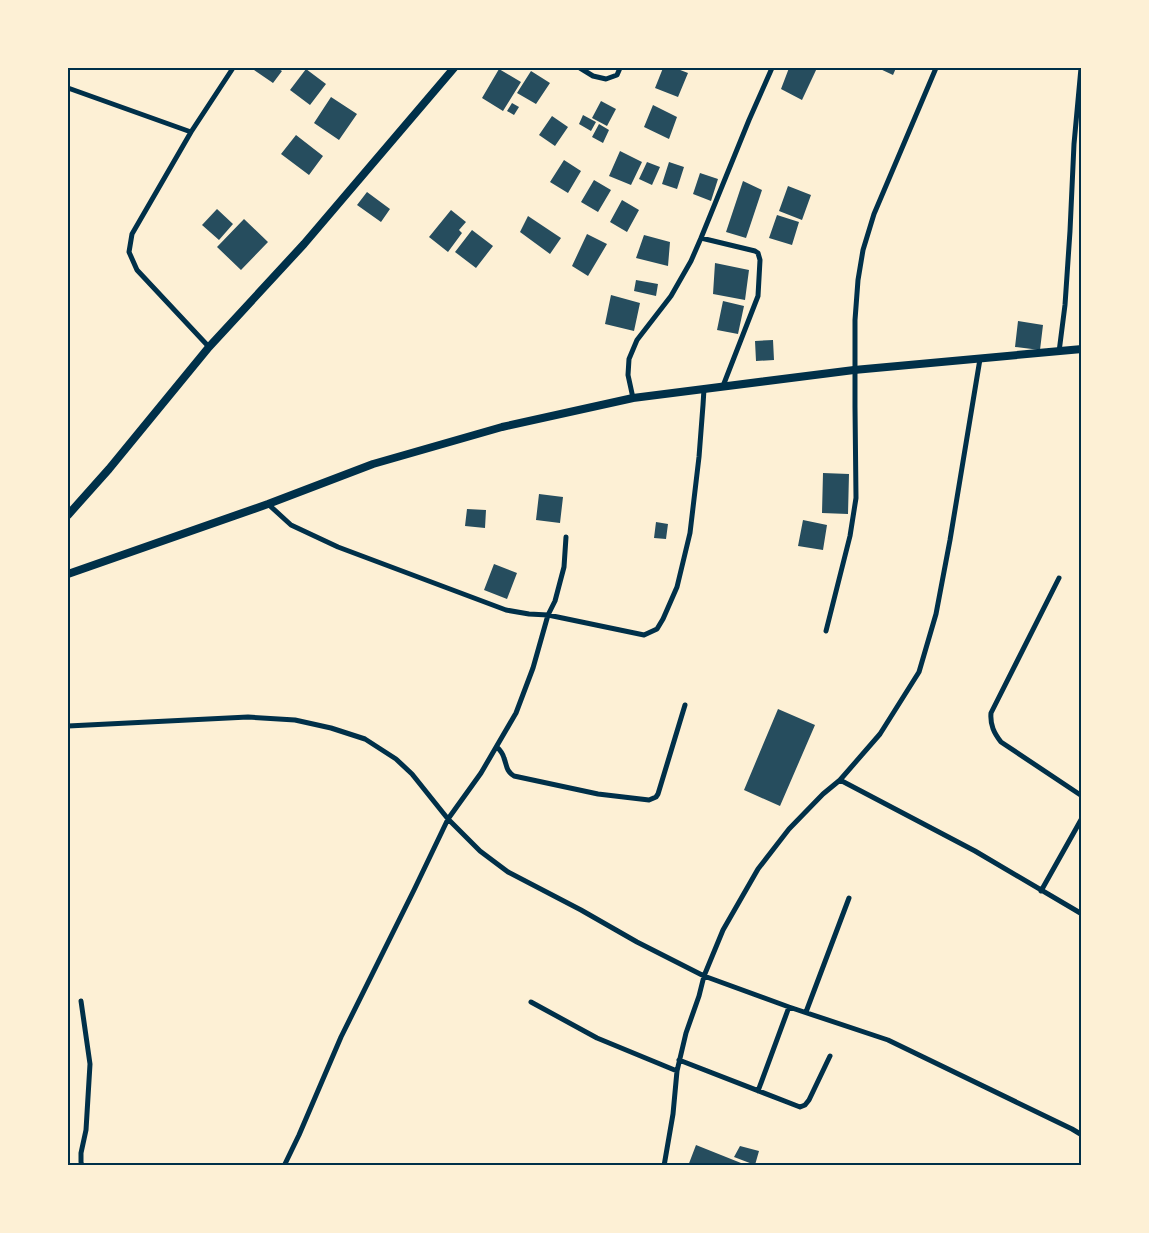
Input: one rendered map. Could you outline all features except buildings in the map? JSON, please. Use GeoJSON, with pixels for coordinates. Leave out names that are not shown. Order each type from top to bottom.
{"type":"FeatureCollection","features":[{"type":"Feature","properties":{"kind":"street"},"geometry":{"type":"LineString","coordinates":[[209,347],[137,270],[130,252],[132,234],[190,132],[233,68]]}},
{"type":"Feature","properties":{"kind":"street"},"geometry":{"type":"LineString","coordinates":[[68,515],[109,469],[209,347],[304,244],[454,68]]}},
{"type":"Feature","properties":{"kind":"street"},"geometry":{"type":"LineString","coordinates":[[580,68],[593,76],[606,79],[617,75],[620,68]]}},
{"type":"Feature","properties":{"kind":"street"},"geometry":{"type":"LineString","coordinates":[[633,398],[628,376],[631,353],[637,340],[671,296],[690,261],[772,68]]}},
{"type":"Feature","properties":{"kind":"street"},"geometry":{"type":"LineString","coordinates":[[826,630],[850,536],[856,498],[855,320],[858,280],[863,250],[874,214],[936,68]]}},
{"type":"Feature","properties":{"kind":"street"},"geometry":{"type":"LineString","coordinates":[[1059,352],[1065,304],[1074,144],[1081,68]]}},
{"type":"Feature","properties":{"kind":"street"},"geometry":{"type":"LineString","coordinates":[[68,88],[190,132]]}},
{"type":"Feature","properties":{"kind":"street"},"geometry":{"type":"LineString","coordinates":[[701,238],[755,251],[758,253],[760,260],[758,296],[723,386]]}},
{"type":"Feature","properties":{"kind":"street"},"geometry":{"type":"LineString","coordinates":[[68,574],[268,504],[373,464],[502,427],[633,398],[854,370],[1082,349]]}},
{"type":"Feature","properties":{"kind":"street"},"geometry":{"type":"LineString","coordinates":[[664,1166],[673,1114],[677,1070],[686,1033],[704,976],[723,930],[758,869],[789,830],[823,794],[840,780],[880,734],[919,672],[936,614],[980,359]]}},
{"type":"Feature","properties":{"kind":"street"},"geometry":{"type":"LineString","coordinates":[[268,504],[291,525],[338,546],[506,610],[548,615],[644,635],[657,629],[664,620],[677,587],[690,533],[699,457],[704,389]]}},
{"type":"Feature","properties":{"kind":"street"},"geometry":{"type":"LineString","coordinates":[[284,1166],[341,1037],[448,819],[481,774],[516,713],[533,668],[548,615],[555,601],[564,567],[566,537]]}},
{"type":"Feature","properties":{"kind":"street"},"geometry":{"type":"LineString","coordinates":[[1060,578],[991,713],[990,724],[1001,742],[1082,796]]}},
{"type":"Feature","properties":{"kind":"street"},"geometry":{"type":"LineString","coordinates":[[497,747],[504,757],[509,772],[514,776],[598,794],[649,800],[658,794],[685,705]]}},
{"type":"Feature","properties":{"kind":"street"},"geometry":{"type":"LineString","coordinates":[[68,726],[248,717],[295,720],[331,728],[365,739],[396,759],[412,774],[448,819],[480,851],[508,872],[704,976],[888,1040],[1082,1135]]}},
{"type":"Feature","properties":{"kind":"street"},"geometry":{"type":"LineString","coordinates":[[840,780],[975,851],[1082,914]]}},
{"type":"Feature","properties":{"kind":"street"},"geometry":{"type":"LineString","coordinates":[[1041,891],[1082,818]]}},
{"type":"Feature","properties":{"kind":"street"},"geometry":{"type":"LineString","coordinates":[[806,1012],[849,898]]}},
{"type":"Feature","properties":{"kind":"street"},"geometry":{"type":"LineString","coordinates":[[81,1001],[90,1064],[86,1130],[81,1153],[82,1166]]}},
{"type":"Feature","properties":{"kind":"street"},"geometry":{"type":"LineString","coordinates":[[531,1002],[597,1038],[677,1070]]}},
{"type":"Feature","properties":{"kind":"street"},"geometry":{"type":"LineString","coordinates":[[758,1091],[789,1007]]}},
{"type":"Feature","properties":{"kind":"street"},"geometry":{"type":"LineString","coordinates":[[680,1060],[800,1107],[809,1100],[830,1056]]}}]}
